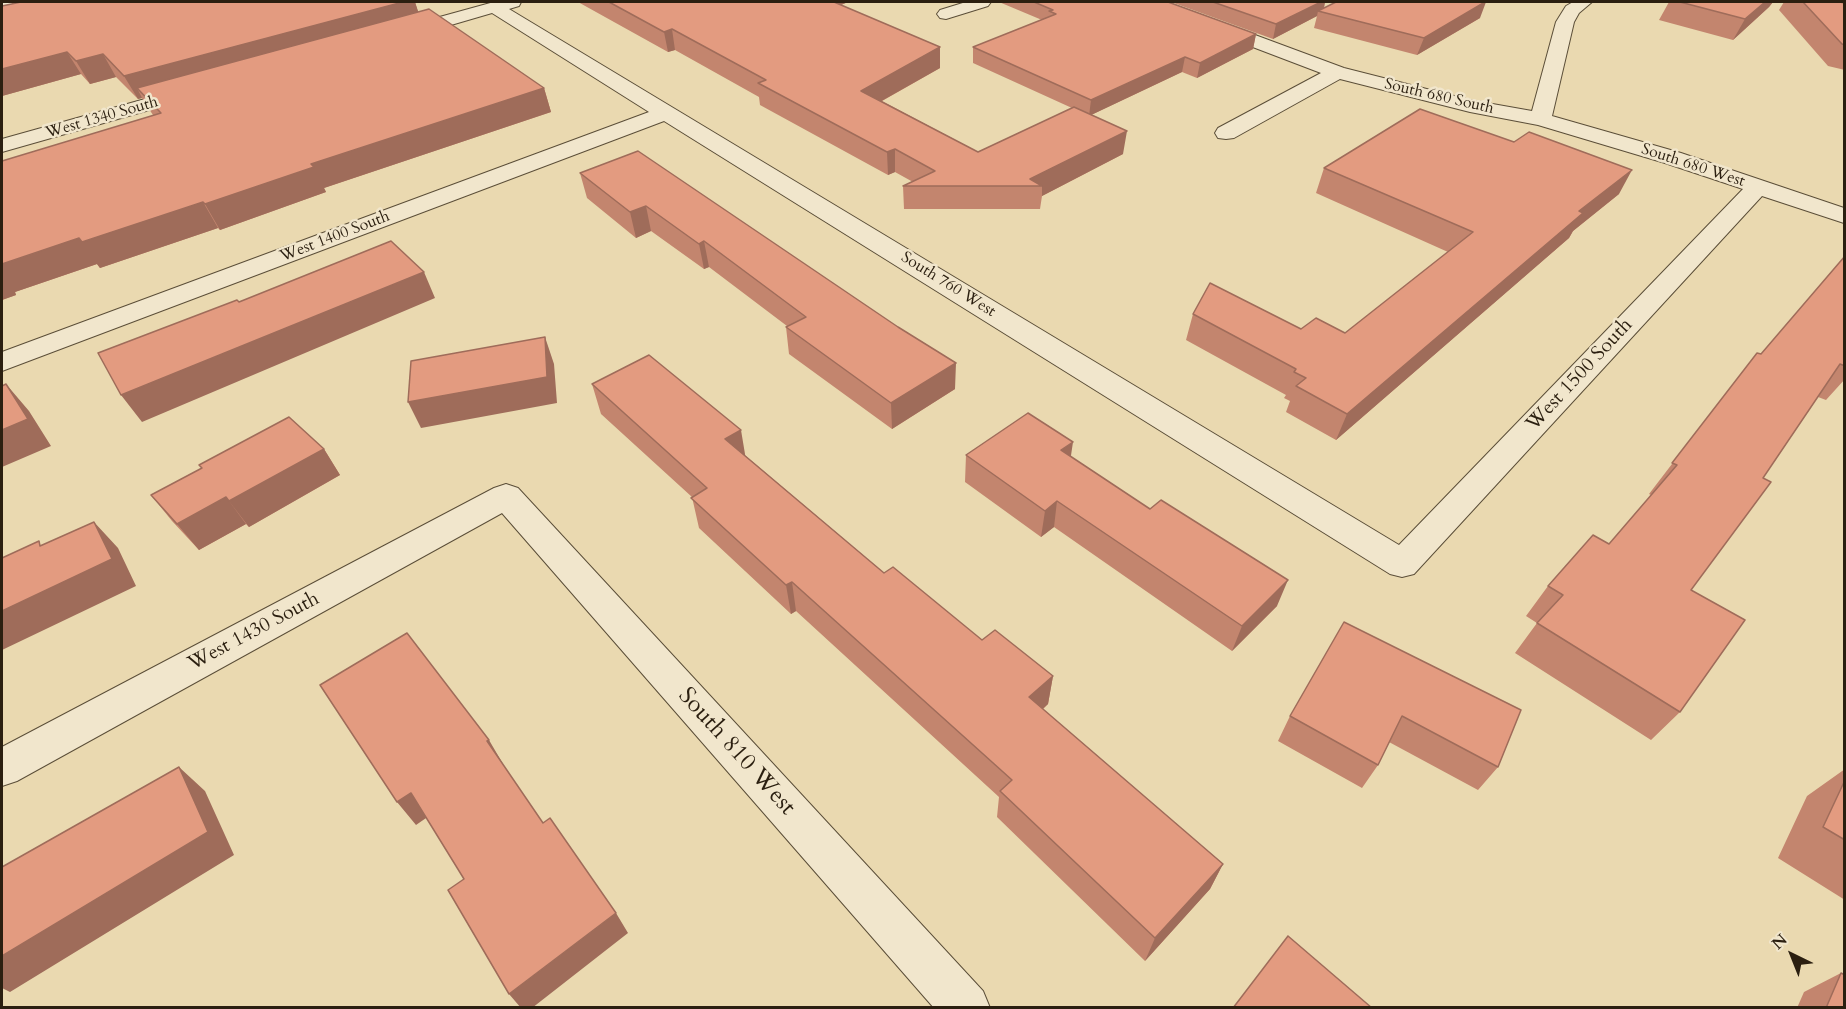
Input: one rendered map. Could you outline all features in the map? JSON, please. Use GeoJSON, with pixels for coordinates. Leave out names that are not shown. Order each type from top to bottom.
{"type":"FeatureCollection","features":[{"type":"Feature","properties":{"kind":"street"},"geometry":{"type":"LineString","coordinates":[[2,3],[7,2]]}},
{"type":"Feature","properties":{"kind":"street"},"geometry":{"type":"LineString","coordinates":[[946,14],[981,2]]}},
{"type":"Feature","properties":{"kind":"street"},"geometry":{"type":"LineString","coordinates":[[1151,2],[1337,72]]}},
{"type":"Feature","properties":{"kind":"street"},"geometry":{"type":"LineString","coordinates":[[1541,119],[1565,22],[1572,10],[1584,2]]}},
{"type":"Feature","properties":{"kind":"street"},"geometry":{"type":"LineString","coordinates":[[380,39],[504,4]]}},
{"type":"Feature","properties":{"kind":"street","name":"South 760 West"},"geometry":{"type":"LineString","coordinates":[[504,4],[668,112],[1402,564]]}},
{"type":"Feature","properties":{"kind":"street"},"geometry":{"type":"LineString","coordinates":[[1226,133],[1337,72]]}},
{"type":"Feature","properties":{"kind":"street","name":"South 680 South"},"geometry":{"type":"LineString","coordinates":[[1337,72],[1470,106],[1541,119]]}},
{"type":"Feature","properties":{"kind":"street","name":"West 1340 South"},"geometry":{"type":"LineString","coordinates":[[2,146],[208,88]]}},
{"type":"Feature","properties":{"kind":"street","name":"West 1400 South"},"geometry":{"type":"LineString","coordinates":[[2,362],[668,112]]}},
{"type":"Feature","properties":{"kind":"street","name":"South 680 West"},"geometry":{"type":"LineString","coordinates":[[1541,119],[1759,186],[1845,216]]}},
{"type":"Feature","properties":{"kind":"street","name":"West 1500 South"},"geometry":{"type":"LineString","coordinates":[[1402,564],[1759,186]]}},
{"type":"Feature","properties":{"kind":"street","name":"West 1430 South"},"geometry":{"type":"LineString","coordinates":[[2,768],[506,496]]}},
{"type":"Feature","properties":{"kind":"street","name":"South 810 West"},"geometry":{"type":"LineString","coordinates":[[506,496],[966,1008]]}},
{"type":"Feature","properties":{"kind":"building"},"geometry":{"type":"Polygon","coordinates":[[[21,2],[403,2],[124,76],[103,54],[76,61],[67,52],[2,69],[2,6],[21,2]]]}},
{"type":"Feature","properties":{"kind":"building"},"geometry":{"type":"Polygon","coordinates":[[[609,2],[834,2],[940,47],[861,91],[978,152],[1074,107],[1127,131],[1030,179],[1042,186],[903,186],[935,171],[895,149],[887,152],[758,83],[766,80],[672,29],[664,32],[609,2]]]}},
{"type":"Feature","properties":{"kind":"building"},"geometry":{"type":"Polygon","coordinates":[[[1034,2],[1168,2],[1256,34],[1200,63],[1185,57],[1091,100],[973,47],[1056,14],[1049,11],[1053,10],[1034,2]]]}},
{"type":"Feature","properties":{"kind":"building"},"geometry":{"type":"Polygon","coordinates":[[[1213,2],[1321,2],[1276,24],[1213,2]]]}},
{"type":"Feature","properties":{"kind":"building"},"geometry":{"type":"Polygon","coordinates":[[[1336,2],[1485,2],[1424,38],[1318,11],[1336,2]]]}},
{"type":"Feature","properties":{"kind":"building"},"geometry":{"type":"Polygon","coordinates":[[[1680,2],[1765,2],[1745,19],[1680,2]]]}},
{"type":"Feature","properties":{"kind":"building"},"geometry":{"type":"Polygon","coordinates":[[[1803,2],[1845,3],[1845,45],[1842,44],[1803,2]]]}},
{"type":"Feature","properties":{"kind":"building"},"geometry":{"type":"Polygon","coordinates":[[[429,9],[544,88],[311,164],[314,167],[205,204],[203,202],[82,242],[79,238],[2,264],[2,161],[161,113],[137,88],[429,9]]]}},
{"type":"Feature","properties":{"kind":"building"},"geometry":{"type":"Polygon","coordinates":[[[1420,109],[1514,142],[1529,132],[1632,170],[1579,211],[1583,213],[1347,414],[1296,386],[1306,378],[1294,372],[1296,369],[1193,314],[1210,283],[1301,329],[1316,318],[1345,333],[1473,232],[1324,168],[1420,109]]]}},
{"type":"Feature","properties":{"kind":"building"},"geometry":{"type":"Polygon","coordinates":[[[638,151],[898,327],[956,363],[891,403],[786,327],[806,317],[704,241],[699,244],[646,206],[630,212],[580,173],[638,151]]]}},
{"type":"Feature","properties":{"kind":"building"},"geometry":{"type":"Polygon","coordinates":[[[391,241],[424,272],[121,395],[98,353],[237,300],[239,302],[391,241]]]}},
{"type":"Feature","properties":{"kind":"building"},"geometry":{"type":"Polygon","coordinates":[[[1845,256],[1845,366],[1840,364],[1763,478],[1771,482],[1691,590],[1745,620],[1680,712],[1537,623],[1563,595],[1548,586],[1593,535],[1609,544],[1677,465],[1672,463],[1757,353],[1761,354],[1845,256]]]}},
{"type":"Feature","properties":{"kind":"building"},"geometry":{"type":"Polygon","coordinates":[[[545,337],[547,377],[408,402],[411,361],[545,337]]]}},
{"type":"Feature","properties":{"kind":"building"},"geometry":{"type":"Polygon","coordinates":[[[649,355],[741,430],[725,439],[884,573],[893,567],[982,640],[995,630],[1053,676],[1029,697],[1223,864],[1155,938],[1000,791],[1012,780],[792,582],[786,585],[691,498],[707,488],[592,384],[649,355]]]}},
{"type":"Feature","properties":{"kind":"building"},"geometry":{"type":"Polygon","coordinates":[[[6,384],[28,419],[2,430],[2,386],[6,384]]]}},
{"type":"Feature","properties":{"kind":"building"},"geometry":{"type":"Polygon","coordinates":[[[1028,413],[1073,442],[1061,450],[1150,509],[1161,500],[1288,580],[1242,626],[1057,501],[1045,511],[966,455],[1028,413]]]}},
{"type":"Feature","properties":{"kind":"building"},"geometry":{"type":"Polygon","coordinates":[[[289,417],[324,449],[229,501],[226,497],[177,524],[151,495],[202,468],[199,465],[289,417]]]}},
{"type":"Feature","properties":{"kind":"building"},"geometry":{"type":"Polygon","coordinates":[[[94,522],[112,559],[2,611],[2,558],[39,541],[40,546],[94,522]]]}},
{"type":"Feature","properties":{"kind":"building"},"geometry":{"type":"Polygon","coordinates":[[[1344,622],[1521,710],[1498,767],[1402,716],[1378,765],[1290,716],[1344,622]]]}},
{"type":"Feature","properties":{"kind":"building"},"geometry":{"type":"Polygon","coordinates":[[[407,633],[489,740],[487,741],[543,823],[550,818],[616,913],[509,994],[448,890],[464,879],[411,793],[397,802],[320,685],[407,633]]]}},
{"type":"Feature","properties":{"kind":"building"},"geometry":{"type":"Polygon","coordinates":[[[179,767],[208,832],[2,956],[2,867],[179,767]]]}},
{"type":"Feature","properties":{"kind":"building"},"geometry":{"type":"Polygon","coordinates":[[[1845,780],[1845,840],[1823,827],[1845,780]]]}},
{"type":"Feature","properties":{"kind":"building"},"geometry":{"type":"Polygon","coordinates":[[[1288,936],[1372,1008],[1233,1008],[1288,936]]]}},
{"type":"Feature","properties":{"kind":"building"},"geometry":{"type":"Polygon","coordinates":[[[1841,973],[1845,975],[1845,1008],[1826,1008],[1841,973]]]}}]}
